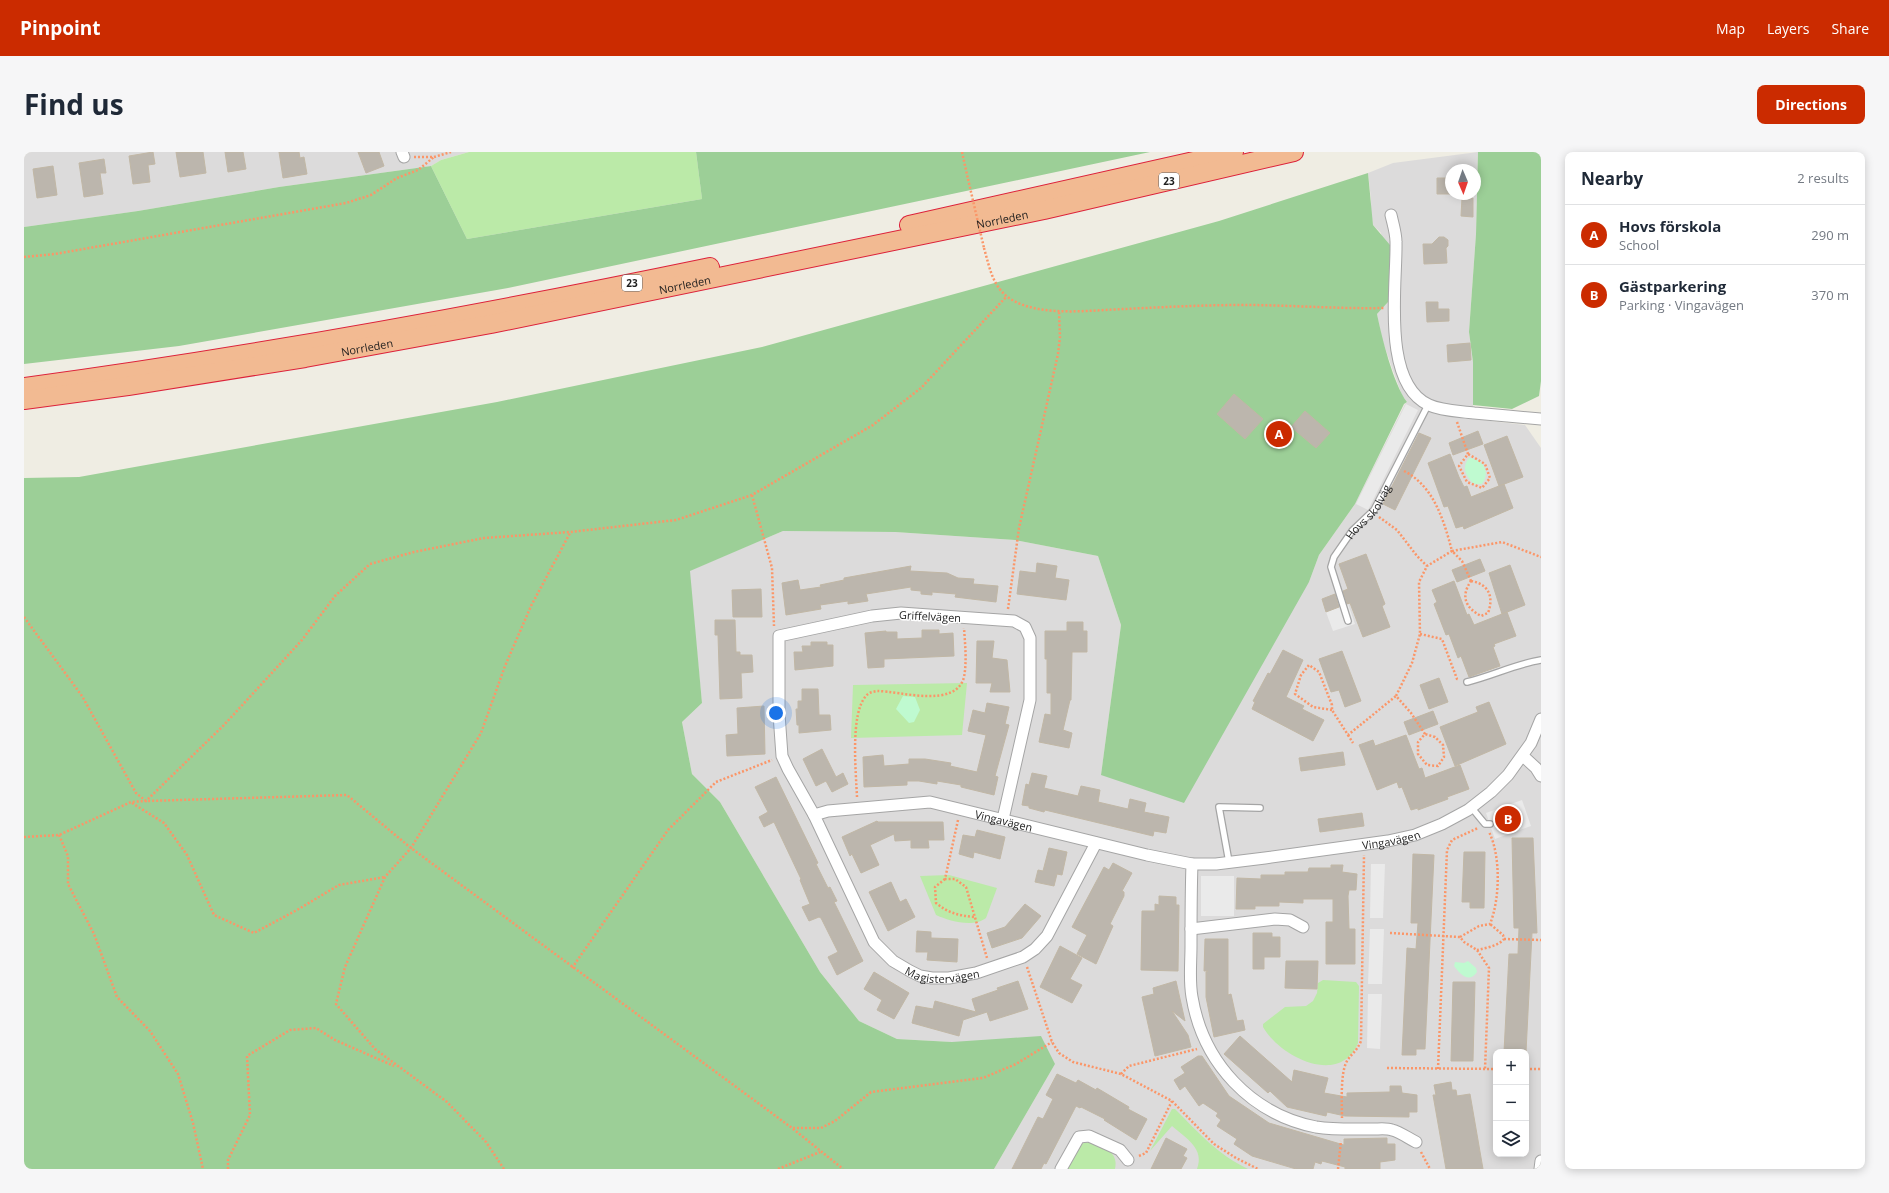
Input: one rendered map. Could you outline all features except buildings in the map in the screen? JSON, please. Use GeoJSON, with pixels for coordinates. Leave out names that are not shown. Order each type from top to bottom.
{"type":"FeatureCollection","features":[{"type":"Feature","properties":{"kind":"highway","name":"Norrleden"},"geometry":{"type":"LineString","coordinates":[[24,387],[126,373],[303,345],[496,309],[904,226],[1234,152]]}},
{"type":"Feature","properties":{"kind":"highway","name":"Norrleden"},"geometry":{"type":"LineString","coordinates":[[24,400],[128,386],[305,358],[491,324],[1044,210],[1294,152]]}},
{"type":"Feature","properties":{"kind":"street"},"geometry":{"type":"LineString","coordinates":[[1391,215],[1396,240],[1394,308],[1395,332],[1400,367],[1410,386],[1428,404],[1453,410],[1541,419]]}},
{"type":"Feature","properties":{"kind":"street","name":"Griffelvägen"},"geometry":{"type":"LineString","coordinates":[[779,636],[872,616],[901,613],[1007,620],[1014,621],[1025,627],[1030,638],[1030,700],[1003,819]]}},
{"type":"Feature","properties":{"kind":"street"},"geometry":{"type":"LineString","coordinates":[[779,636],[779,714],[782,756],[814,815]]}},
{"type":"Feature","properties":{"kind":"street","name":"Vingavägen"},"geometry":{"type":"LineString","coordinates":[[814,815],[828,811],[930,802],[1096,843],[1192,864],[1229,862],[1364,844],[1415,835],[1442,824],[1471,807],[1508,775],[1531,743],[1541,719]]}},
{"type":"Feature","properties":{"kind":"street"},"geometry":{"type":"LineString","coordinates":[[1523,756],[1536,768],[1541,776]]}},
{"type":"Feature","properties":{"kind":"street","name":"Magistervägen"},"geometry":{"type":"LineString","coordinates":[[814,815],[874,942],[882,952],[910,971],[932,978],[954,978],[991,969],[1023,957],[1035,949],[1048,936],[1096,843]]}},
{"type":"Feature","properties":{"kind":"street"},"geometry":{"type":"LineString","coordinates":[[1192,864],[1192,998],[1208,1046],[1219,1064],[1234,1083],[1255,1102],[1288,1119],[1316,1127],[1342,1129],[1391,1129],[1416,1142]]}},
{"type":"Feature","properties":{"kind":"street"},"geometry":{"type":"LineString","coordinates":[[1191,929],[1274,919],[1290,920],[1303,927]]}},
{"type":"Feature","properties":{"kind":"street"},"geometry":{"type":"LineString","coordinates":[[1061,1169],[1080,1137],[1089,1136],[1120,1150],[1128,1160]]}},
{"type":"Feature","properties":{"kind":"street"},"geometry":{"type":"LineString","coordinates":[[1540,1169],[1541,1160]]}},
{"type":"Feature","properties":{"kind":"lane","name":"Hovs skolväg"},"geometry":{"type":"LineString","coordinates":[[1348,621],[1331,567],[1334,557],[1342,544],[1372,512],[1397,467],[1428,404]]}},
{"type":"Feature","properties":{"kind":"lane"},"geometry":{"type":"LineString","coordinates":[[1467,682],[1486,678],[1529,662],[1541,660]]}},
{"type":"Feature","properties":{"kind":"lane"},"geometry":{"type":"LineString","coordinates":[[1471,807],[1487,824]]}},
{"type":"Feature","properties":{"kind":"lane"},"geometry":{"type":"LineString","coordinates":[[1229,862],[1219,808],[1260,808]]}},
{"type":"Feature","properties":{"kind":"path"},"geometry":{"type":"LineString","coordinates":[[403,154],[434,157],[451,152]]}},
{"type":"Feature","properties":{"kind":"path"},"geometry":{"type":"LineString","coordinates":[[962,152],[984,248],[993,279],[998,288],[1006,297],[1025,306],[1059,311],[1246,305],[1354,309],[1394,308]]}},
{"type":"Feature","properties":{"kind":"path"},"geometry":{"type":"LineString","coordinates":[[24,257],[55,254],[346,203],[371,195],[397,178],[418,170],[434,157]]}},
{"type":"Feature","properties":{"kind":"path"},"geometry":{"type":"LineString","coordinates":[[146,802],[224,725],[296,646],[335,596],[370,564],[414,552],[484,538],[570,532],[676,520],[752,495],[873,425],[921,388],[1006,297]]}},
{"type":"Feature","properties":{"kind":"path"},"geometry":{"type":"LineString","coordinates":[[1007,620],[1019,528],[1058,354],[1060,337],[1059,311]]}},
{"type":"Feature","properties":{"kind":"path"},"geometry":{"type":"LineString","coordinates":[[1453,410],[1468,454],[1485,464],[1490,478],[1482,488],[1467,482],[1459,466],[1468,454]]}},
{"type":"Feature","properties":{"kind":"path"},"geometry":{"type":"LineString","coordinates":[[1397,467],[1408,473],[1423,485],[1444,520],[1452,551],[1462,560],[1470,582]]}},
{"type":"Feature","properties":{"kind":"path"},"geometry":{"type":"LineString","coordinates":[[752,495],[772,568],[774,627],[779,636]]}},
{"type":"Feature","properties":{"kind":"path"},"geometry":{"type":"LineString","coordinates":[[1372,512],[1397,530],[1417,556],[1427,566]]}},
{"type":"Feature","properties":{"kind":"path"},"geometry":{"type":"LineString","coordinates":[[504,1169],[486,1142],[447,1102],[375,1049],[336,1004],[345,966],[385,877],[410,848],[480,733],[505,666],[528,613],[570,532]]}},
{"type":"Feature","properties":{"kind":"path"},"geometry":{"type":"LineString","coordinates":[[1348,735],[1396,696],[1412,663],[1420,634],[1419,582],[1427,566],[1452,551],[1502,542],[1541,557]]}},
{"type":"Feature","properties":{"kind":"path"},"geometry":{"type":"LineString","coordinates":[[1470,582],[1480,583],[1489,592],[1492,603],[1488,613],[1480,616],[1470,610],[1465,599],[1465,590],[1470,582]]}},
{"type":"Feature","properties":{"kind":"path"},"geometry":{"type":"LineString","coordinates":[[24,617],[82,696],[136,793],[146,802]]}},
{"type":"Feature","properties":{"kind":"path"},"geometry":{"type":"LineString","coordinates":[[857,808],[855,738],[862,702],[870,692],[877,691],[941,696],[952,693],[957,689],[962,682],[964,672],[964,617]]}},
{"type":"Feature","properties":{"kind":"path"},"geometry":{"type":"LineString","coordinates":[[1420,634],[1442,639],[1457,679],[1467,682]]}},
{"type":"Feature","properties":{"kind":"path"},"geometry":{"type":"LineString","coordinates":[[1332,710],[1313,707],[1295,694],[1301,675],[1309,665],[1319,672],[1332,705],[1332,710],[1353,743]]}},
{"type":"Feature","properties":{"kind":"path"},"geometry":{"type":"LineString","coordinates":[[1396,696],[1411,712],[1425,734],[1435,737],[1443,745],[1444,757],[1438,766],[1427,766],[1418,754],[1418,742],[1425,734]]}},
{"type":"Feature","properties":{"kind":"path"},"geometry":{"type":"LineString","coordinates":[[572,968],[668,830],[716,782],[782,756]]}},
{"type":"Feature","properties":{"kind":"path"},"geometry":{"type":"LineString","coordinates":[[24,837],[59,835],[131,802],[347,795],[410,848],[792,1128],[843,1169]]}},
{"type":"Feature","properties":{"kind":"path"},"geometry":{"type":"LineString","coordinates":[[131,802],[164,823],[187,855],[214,915],[254,932],[339,885],[385,877]]}},
{"type":"Feature","properties":{"kind":"path"},"geometry":{"type":"LineString","coordinates":[[961,809],[944,879],[935,887],[936,903],[948,912],[962,916],[974,917]]}},
{"type":"Feature","properties":{"kind":"path"},"geometry":{"type":"LineString","coordinates":[[1438,1068],[1442,936],[1447,850],[1452,840],[1487,824],[1497,854],[1496,910],[1490,924]]}},
{"type":"Feature","properties":{"kind":"path"},"geometry":{"type":"LineString","coordinates":[[59,835],[68,856],[68,884],[94,934],[116,997],[150,1031],[178,1074],[193,1123],[203,1169]]}},
{"type":"Feature","properties":{"kind":"path"},"geometry":{"type":"LineString","coordinates":[[1338,1169],[1342,1129],[1342,1082],[1346,1062],[1357,1050],[1361,1040],[1365,904],[1364,844]]}},
{"type":"Feature","properties":{"kind":"path"},"geometry":{"type":"LineString","coordinates":[[944,879],[955,879],[966,887],[991,969]]}},
{"type":"Feature","properties":{"kind":"path"},"geometry":{"type":"LineString","coordinates":[[1390,933],[1460,937],[1479,926],[1490,924],[1499,931],[1504,939]]}},
{"type":"Feature","properties":{"kind":"path"},"geometry":{"type":"LineString","coordinates":[[1460,937],[1464,942],[1478,950],[1489,968],[1486,1069]]}},
{"type":"Feature","properties":{"kind":"path"},"geometry":{"type":"LineString","coordinates":[[1478,950],[1492,946],[1504,939],[1541,940]]}},
{"type":"Feature","properties":{"kind":"path"},"geometry":{"type":"LineString","coordinates":[[1023,957],[1052,1042],[1059,1053],[1073,1062],[1121,1074],[1172,1101],[1214,1144],[1236,1158],[1258,1169]]}},
{"type":"Feature","properties":{"kind":"path"},"geometry":{"type":"LineString","coordinates":[[228,1169],[228,1160],[250,1115],[247,1056],[290,1030],[316,1028],[335,1040],[398,1067]]}},
{"type":"Feature","properties":{"kind":"path"},"geometry":{"type":"LineString","coordinates":[[792,1128],[821,1128],[835,1121],[872,1092],[983,1078],[1016,1064],[1052,1042]]}},
{"type":"Feature","properties":{"kind":"path"},"geometry":{"type":"LineString","coordinates":[[1121,1074],[1129,1066],[1208,1046]]}},
{"type":"Feature","properties":{"kind":"path"},"geometry":{"type":"LineString","coordinates":[[1387,1068],[1493,1069]]}},
{"type":"Feature","properties":{"kind":"path"},"geometry":{"type":"LineString","coordinates":[[1529,1069],[1541,1070]]}},
{"type":"Feature","properties":{"kind":"path"},"geometry":{"type":"LineString","coordinates":[[1128,1160],[1146,1153],[1172,1101]]}},
{"type":"Feature","properties":{"kind":"path"},"geometry":{"type":"LineString","coordinates":[[1416,1142],[1430,1169]]}},
{"type":"Feature","properties":{"kind":"path"},"geometry":{"type":"LineString","coordinates":[[778,1169],[820,1152]]}},
{"type":"Feature","properties":{"kind":"shaded area"},"geometry":{"type":"Polygon","coordinates":[[[24,152],[469,152],[441,160],[431,166],[279,187],[138,211],[24,227],[24,152]]]}},
{"type":"Feature","properties":{"kind":"shaded area"},"geometry":{"type":"Polygon","coordinates":[[[1478,152],[1478,164],[1445,164],[1445,200],[1477,200],[1469,332],[1473,362],[1473,419],[1525,425],[1541,448],[1541,1169],[994,1169],[1055,1064],[952,1042],[897,1039],[859,1021],[820,972],[720,802],[692,774],[682,722],[702,703],[689,571],[783,531],[895,532],[1015,540],[1098,556],[1121,625],[1101,775],[1309,582],[1319,555],[1355,504],[1407,402],[1402,395],[1382,339],[1377,314],[1389,301],[1381,233],[1373,225],[1371,213],[1368,173],[1393,163],[1478,152]]]}},
{"type":"Feature","properties":{"kind":"shaded area"},"geometry":{"type":"Polygon","coordinates":[[[1406,404],[1418,410],[1368,510],[1356,504],[1406,404]]]}},
{"type":"Feature","properties":{"kind":"shaded area"},"geometry":{"type":"Polygon","coordinates":[[[1348,604],[1355,624],[1333,631],[1326,612],[1348,604]]]}},
{"type":"Feature","properties":{"kind":"shaded area"},"geometry":{"type":"Polygon","coordinates":[[[1522,800],[1531,826],[1495,839],[1486,813],[1522,800]]]}},
{"type":"Feature","properties":{"kind":"shaded area"},"geometry":{"type":"Polygon","coordinates":[[[1371,864],[1385,864],[1383,918],[1370,918],[1371,864]]]}},
{"type":"Feature","properties":{"kind":"shaded area"},"geometry":{"type":"Polygon","coordinates":[[[1201,876],[1234,876],[1234,916],[1201,916],[1201,876]]]}},
{"type":"Feature","properties":{"kind":"shaded area"},"geometry":{"type":"Polygon","coordinates":[[[1370,929],[1384,929],[1382,984],[1368,984],[1370,929]]]}},
{"type":"Feature","properties":{"kind":"shaded area"},"geometry":{"type":"Polygon","coordinates":[[[1368,994],[1382,994],[1380,1049],[1367,1048],[1368,994]]]}},
{"type":"Feature","properties":{"kind":"green space"},"geometry":{"type":"Polygon","coordinates":[[[469,152],[696,152],[702,199],[467,239],[431,166],[441,160],[469,152]]]}},
{"type":"Feature","properties":{"kind":"green space"},"geometry":{"type":"Polygon","coordinates":[[[696,152],[1150,152],[508,288],[179,346],[24,364],[24,227],[138,211],[279,187],[431,166],[467,239],[702,199],[696,152]]]}},
{"type":"Feature","properties":{"kind":"green space"},"geometry":{"type":"Polygon","coordinates":[[[1478,152],[1541,152],[1541,381],[1539,396],[1512,409],[1473,405],[1473,362],[1469,332],[1477,200],[1481,200],[1481,164],[1478,164],[1478,152]]]}},
{"type":"Feature","properties":{"kind":"green space"},"geometry":{"type":"Polygon","coordinates":[[[1368,173],[1373,225],[1390,245],[1393,275],[1389,301],[1377,314],[1385,347],[1397,384],[1407,402],[1404,404],[1355,504],[1319,555],[1309,582],[1184,803],[1101,775],[1121,625],[1098,556],[1015,540],[895,532],[783,531],[690,571],[702,703],[682,722],[692,774],[720,802],[820,972],[859,1021],[897,1039],[952,1042],[1041,1036],[1055,1064],[994,1169],[24,1169],[24,478],[79,477],[497,402],[762,347],[1219,221],[1368,173]]]}},
{"type":"Feature","properties":{"kind":"green space"},"geometry":{"type":"Polygon","coordinates":[[[1469,458],[1482,464],[1486,471],[1485,479],[1482,484],[1474,484],[1467,475],[1465,465],[1469,458]]]}},
{"type":"Feature","properties":{"kind":"green space"},"geometry":{"type":"Polygon","coordinates":[[[967,683],[962,735],[851,738],[853,685],[967,683]]]}},
{"type":"Feature","properties":{"kind":"green space"},"geometry":{"type":"Polygon","coordinates":[[[903,696],[915,697],[920,710],[914,722],[909,723],[896,709],[903,696]]]}},
{"type":"Feature","properties":{"kind":"green space"},"geometry":{"type":"Polygon","coordinates":[[[949,875],[997,888],[986,918],[975,923],[968,923],[954,921],[936,915],[920,876],[949,875]]]}},
{"type":"Feature","properties":{"kind":"green space"},"geometry":{"type":"Polygon","coordinates":[[[1468,961],[1476,968],[1477,972],[1471,977],[1462,975],[1454,966],[1455,962],[1464,963],[1468,961]]]}},
{"type":"Feature","properties":{"kind":"green space"},"geometry":{"type":"Polygon","coordinates":[[[1323,980],[1356,982],[1359,986],[1358,1043],[1349,1056],[1338,1063],[1325,1065],[1310,1063],[1296,1057],[1282,1048],[1271,1038],[1263,1027],[1263,1024],[1285,1007],[1306,1006],[1313,1001],[1317,993],[1318,983],[1323,980]]]}},
{"type":"Feature","properties":{"kind":"green space"},"geometry":{"type":"Polygon","coordinates":[[[1172,1109],[1175,1109],[1200,1135],[1218,1150],[1248,1169],[1197,1169],[1199,1162],[1193,1144],[1172,1126],[1150,1151],[1172,1109]]]}},
{"type":"Feature","properties":{"kind":"green space"},"geometry":{"type":"Polygon","coordinates":[[[1087,1142],[1108,1150],[1112,1154],[1116,1163],[1115,1169],[1066,1169],[1081,1144],[1087,1142]]]}},
{"type":"Feature","properties":{"kind":"place","name":"Hovs förskola"},"geometry":{"type":"Point","coordinates":[1279,434]}},
{"type":"Feature","properties":{"kind":"place","name":"Gästparkering"},"geometry":{"type":"Point","coordinates":[1508,819]}}]}
